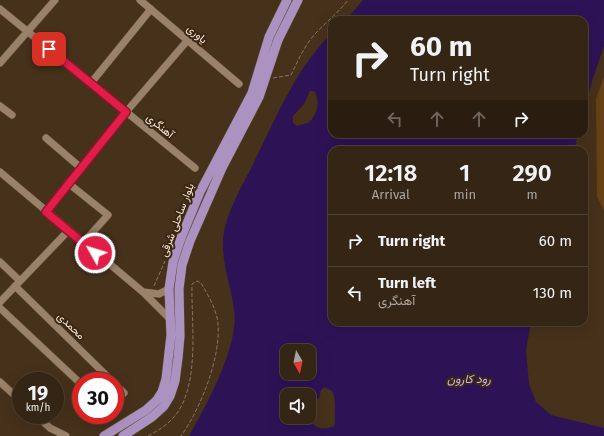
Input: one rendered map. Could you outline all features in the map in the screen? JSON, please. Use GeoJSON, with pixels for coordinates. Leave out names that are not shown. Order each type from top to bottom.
{"type":"FeatureCollection","features":[{"type":"Feature","properties":{"kind":"main road","name":"بلوار ساحلی شرقی"},"geometry":{"type":"LineString","coordinates":[[123,436],[152,417],[164,406],[170,396],[175,381],[178,358],[180,336],[179,289],[182,265],[190,241],[258,88],[269,37],[287,0]]}},
{"type":"Feature","properties":{"kind":"main road","name":"بلوار ساحلی شرقی"},"geometry":{"type":"LineString","coordinates":[[104,436],[146,410],[157,400],[162,392],[166,380],[169,356],[169,289],[172,262],[214,164],[258,88],[265,80],[278,40],[298,0]]}},
{"type":"Feature","properties":{"kind":"street"},"geometry":{"type":"LineString","coordinates":[[0,63],[55,0]]}},
{"type":"Feature","properties":{"kind":"street","name":"یاوری"},"geometry":{"type":"LineString","coordinates":[[140,0],[239,84]]}},
{"type":"Feature","properties":{"kind":"street","name":"آهنگری"},"geometry":{"type":"LineString","coordinates":[[0,9],[194,168]]}},
{"type":"Feature","properties":{"kind":"street"},"geometry":{"type":"LineString","coordinates":[[91,83],[151,10]]}},
{"type":"Feature","properties":{"kind":"street"},"geometry":{"type":"LineString","coordinates":[[46,212],[126,112],[187,40]]}},
{"type":"Feature","properties":{"kind":"street"},"geometry":{"type":"LineString","coordinates":[[0,106],[12,115]]}},
{"type":"Feature","properties":{"kind":"street"},"geometry":{"type":"LineString","coordinates":[[46,138],[81,168]]}},
{"type":"Feature","properties":{"kind":"street"},"geometry":{"type":"LineString","coordinates":[[0,172],[68,231],[143,292],[170,320]]}},
{"type":"Feature","properties":{"kind":"street"},"geometry":{"type":"LineString","coordinates":[[68,183],[108,215],[83,243]]}},
{"type":"Feature","properties":{"kind":"street"},"geometry":{"type":"LineString","coordinates":[[0,302],[68,231]]}},
{"type":"Feature","properties":{"kind":"street","name":"محمدی"},"geometry":{"type":"LineString","coordinates":[[0,262],[17,284],[103,372]]}},
{"type":"Feature","properties":{"kind":"street"},"geometry":{"type":"LineString","coordinates":[[143,292],[159,294],[169,289]]}},
{"type":"Feature","properties":{"kind":"street"},"geometry":{"type":"LineString","coordinates":[[0,308],[72,376]]}},
{"type":"Feature","properties":{"kind":"street"},"geometry":{"type":"LineString","coordinates":[[0,382],[12,393]]}},
{"type":"Feature","properties":{"kind":"street"},"geometry":{"type":"LineString","coordinates":[[46,424],[50,428],[66,436]]}},
{"type":"Feature","properties":{"kind":"path"},"geometry":{"type":"LineString","coordinates":[[342,0],[346,2]]}},
{"type":"Feature","properties":{"kind":"path"},"geometry":{"type":"LineString","coordinates":[[334,16],[348,0]]}},
{"type":"Feature","properties":{"kind":"path"},"geometry":{"type":"LineString","coordinates":[[265,80],[291,75],[301,54],[314,35],[328,22]]}},
{"type":"Feature","properties":{"kind":"path"},"geometry":{"type":"LineString","coordinates":[[148,436],[174,418],[188,389],[192,366],[193,340],[192,284],[197,281],[201,283],[213,303],[218,322],[218,338],[212,367],[201,398],[188,427],[181,436]]}},
{"type":"Feature","properties":{"kind":"shaded area"},"geometry":{"type":"Polygon","coordinates":[[[604,76],[604,210],[597,197],[596,99],[604,76]]]}},
{"type":"Feature","properties":{"kind":"water"},"geometry":{"type":"Polygon","coordinates":[[[363,0],[604,0],[604,46],[588,96],[588,16],[349,16],[363,0]]]}},
{"type":"Feature","properties":{"kind":"water","name":"رود کارون"},"geometry":{"type":"Polygon","coordinates":[[[328,37],[328,138],[577,138],[575,146],[328,146],[328,326],[530,326],[526,350],[529,384],[536,402],[551,415],[604,428],[604,436],[189,436],[220,375],[232,340],[234,309],[223,250],[224,231],[227,220],[239,191],[297,78],[319,47],[328,37]],[[310,91],[304,104],[293,116],[293,123],[297,126],[308,123],[314,116],[318,103],[314,91],[310,91]]]}},
{"type":"Feature","properties":{"kind":"route"},"geometry":{"type":"LineString","coordinates":[[49,49],[126,112],[46,212],[95,253]]}}]}
